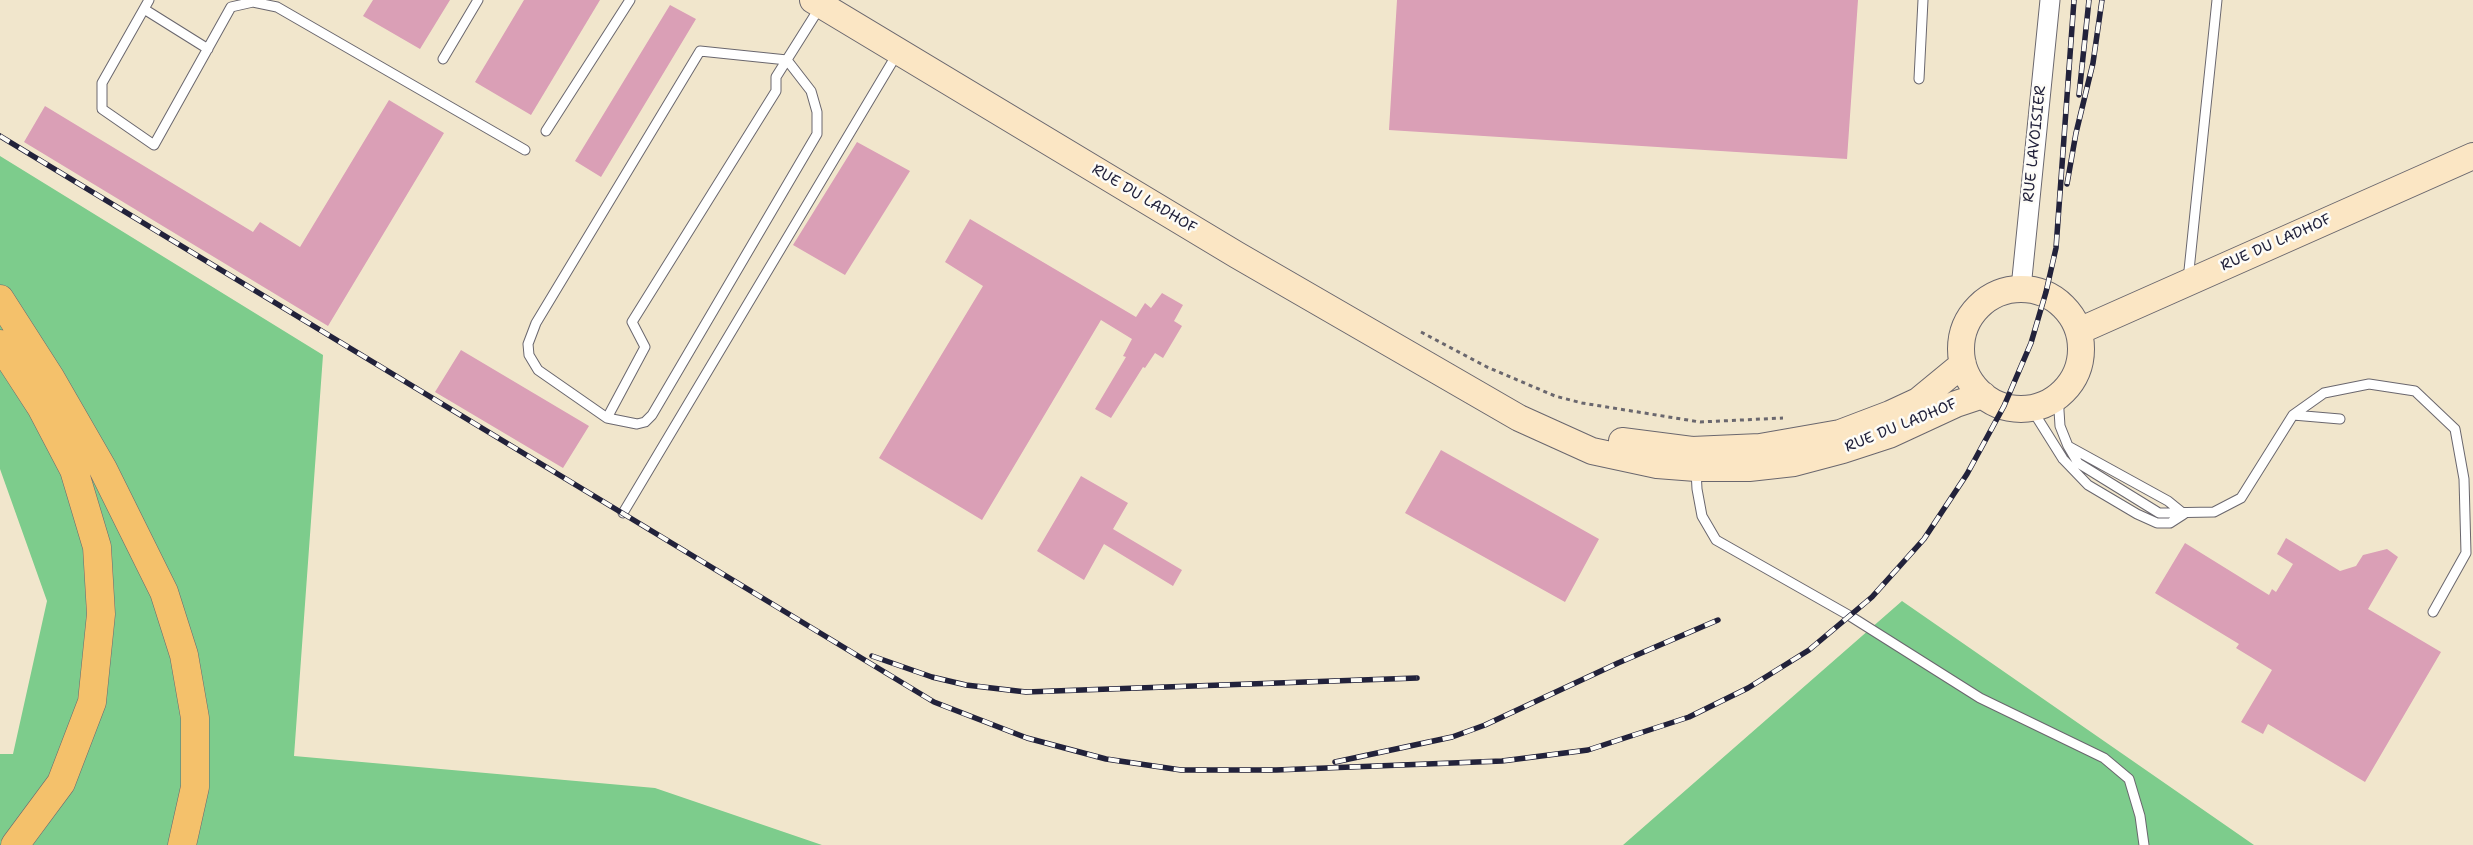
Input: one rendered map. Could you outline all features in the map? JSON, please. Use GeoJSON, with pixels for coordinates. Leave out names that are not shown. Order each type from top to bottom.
{"type":"FeatureCollection","features":[{"type":"Feature","properties":{"kind":"highway"},"geometry":{"type":"LineString","coordinates":[[0,299],[9,343],[53,405],[104,469],[164,592],[184,655],[195,718],[195,786],[182,845]]}},
{"type":"Feature","properties":{"kind":"highway"},"geometry":{"type":"LineString","coordinates":[[15,845],[61,783],[92,702],[101,614],[97,547],[53,405]]}},
{"type":"Feature","properties":{"kind":"main road","name":"RUE DU LADHOF"},"geometry":{"type":"LineString","coordinates":[[818,2],[1238,255],[1519,418],[1592,451],[1657,465],[1696,468],[1749,468],[1794,463],[1889,435],[1956,404],[1982,395]]}},
{"type":"Feature","properties":{"kind":"main road","name":"RUE DU LADHOF"},"geometry":{"type":"LineString","coordinates":[[2079,331],[2473,156]]}},
{"type":"Feature","properties":{"kind":"main road"},"geometry":{"type":"LineString","coordinates":[[2021,288],[2046,292],[2064,306],[2079,331],[2081,358],[2070,385],[2048,403],[2031,408],[2023,409],[2004,406],[1982,395],[1970,381],[1963,364],[1961,341],[1969,317],[1992,295],[2021,288]]}},
{"type":"Feature","properties":{"kind":"main road","name":"RUE DU LADHOF"},"geometry":{"type":"LineString","coordinates":[[1476,393],[1527,415],[1594,436],[1692,450],[1760,447],[1840,432],[1890,414],[1918,401],[1963,364]]}},
{"type":"Feature","properties":{"kind":"street","name":"RUE LAVOISIER"},"geometry":{"type":"LineString","coordinates":[[2021,288],[2050,0]]}},
{"type":"Feature","properties":{"kind":"lane"},"geometry":{"type":"LineString","coordinates":[[149,0],[102,83],[102,109],[154,145],[232,7],[253,2],[278,6],[526,150]]}},
{"type":"Feature","properties":{"kind":"lane"},"geometry":{"type":"LineString","coordinates":[[443,59],[478,0]]}},
{"type":"Feature","properties":{"kind":"lane"},"geometry":{"type":"LineString","coordinates":[[546,131],[630,0]]}},
{"type":"Feature","properties":{"kind":"lane"},"geometry":{"type":"LineString","coordinates":[[1919,79],[1923,0]]}},
{"type":"Feature","properties":{"kind":"lane"},"geometry":{"type":"LineString","coordinates":[[2188,283],[2217,0]]}},
{"type":"Feature","properties":{"kind":"lane"},"geometry":{"type":"LineString","coordinates":[[607,418],[645,347],[632,322],[776,91],[776,77],[818,2]]}},
{"type":"Feature","properties":{"kind":"lane"},"geometry":{"type":"LineString","coordinates":[[144,9],[208,49]]}},
{"type":"Feature","properties":{"kind":"lane"},"geometry":{"type":"LineString","coordinates":[[700,51],[787,60],[811,91],[817,112],[817,134],[652,415],[645,422],[637,424],[607,418],[538,370],[528,350],[536,323],[700,51]]}},
{"type":"Feature","properties":{"kind":"lane"},"geometry":{"type":"LineString","coordinates":[[623,513],[899,52]]}},
{"type":"Feature","properties":{"kind":"lane"},"geometry":{"type":"LineString","coordinates":[[2058,395],[2060,426],[2068,446],[2078,463],[2159,513],[2184,514],[2214,512],[2241,498],[2293,415],[2324,392],[2369,384],[2415,391],[2455,428],[2464,480],[2466,553],[2433,612]]}},
{"type":"Feature","properties":{"kind":"lane"},"geometry":{"type":"LineString","coordinates":[[2031,408],[2063,460],[2088,485],[2137,514],[2157,523],[2170,523],[2184,514]]}},
{"type":"Feature","properties":{"kind":"lane"},"geometry":{"type":"LineString","coordinates":[[2293,415],[2340,419]]}},
{"type":"Feature","properties":{"kind":"lane"},"geometry":{"type":"LineString","coordinates":[[2068,446],[2168,501],[2184,514]]}},
{"type":"Feature","properties":{"kind":"lane"},"geometry":{"type":"LineString","coordinates":[[1696,468],[1697,489],[1702,516],[1716,540],[1850,616],[1980,698],[2104,758],[2129,779],[2140,816],[2144,845]]}},
{"type":"Feature","properties":{"kind":"path"},"geometry":{"type":"LineString","coordinates":[[1417,330],[1487,367],[1556,396],[1582,403],[1700,422],[1790,416]]}},
{"type":"Feature","properties":{"kind":"green space"},"geometry":{"type":"Polygon","coordinates":[[[0,156],[323,355],[294,756],[655,788],[822,845],[0,845],[0,754],[13,754],[47,601],[0,469],[0,156]]]}},
{"type":"Feature","properties":{"kind":"green space"},"geometry":{"type":"Polygon","coordinates":[[[1902,601],[2254,845],[1623,845],[1902,601]]]}},
{"type":"Feature","properties":{"kind":"building"},"geometry":{"type":"Polygon","coordinates":[[[373,0],[450,0],[420,49],[363,16],[373,0]]]}},
{"type":"Feature","properties":{"kind":"building"},"geometry":{"type":"Polygon","coordinates":[[[524,0],[600,0],[531,115],[475,82],[524,0]]]}},
{"type":"Feature","properties":{"kind":"building"},"geometry":{"type":"Polygon","coordinates":[[[1397,0],[1858,0],[1847,159],[1389,130],[1397,0]]]}},
{"type":"Feature","properties":{"kind":"building"},"geometry":{"type":"Polygon","coordinates":[[[670,5],[696,19],[601,177],[575,161],[670,5]]]}},
{"type":"Feature","properties":{"kind":"building"},"geometry":{"type":"Polygon","coordinates":[[[389,100],[444,133],[328,326],[24,142],[45,106],[253,232],[260,222],[300,247],[389,100]]]}},
{"type":"Feature","properties":{"kind":"building"},"geometry":{"type":"Polygon","coordinates":[[[857,142],[910,171],[845,275],[793,245],[857,142]]]}},
{"type":"Feature","properties":{"kind":"building"},"geometry":{"type":"Polygon","coordinates":[[[970,219],[1136,317],[1145,303],[1151,308],[1162,293],[1183,305],[1174,321],[1182,326],[1163,358],[1155,353],[1145,368],[1143,367],[1111,418],[1095,409],[1126,357],[1123,356],[1132,339],[1101,320],[982,520],[879,458],[983,286],[945,262],[970,219]]]}},
{"type":"Feature","properties":{"kind":"building"},"geometry":{"type":"Polygon","coordinates":[[[461,350],[589,426],[563,468],[435,392],[461,350]]]}},
{"type":"Feature","properties":{"kind":"building"},"geometry":{"type":"Polygon","coordinates":[[[1441,450],[1599,539],[1565,602],[1405,513],[1441,450]]]}},
{"type":"Feature","properties":{"kind":"building"},"geometry":{"type":"Polygon","coordinates":[[[1081,476],[1128,503],[1113,529],[1182,570],[1173,586],[1104,544],[1084,580],[1037,551],[1081,476]]]}},
{"type":"Feature","properties":{"kind":"building"},"geometry":{"type":"Polygon","coordinates":[[[2286,538],[2340,571],[2356,566],[2363,555],[2387,549],[2398,557],[2368,609],[2441,652],[2365,782],[2268,724],[2263,734],[2241,722],[2272,670],[2236,648],[2239,644],[2155,593],[2185,543],[2269,595],[2272,589],[2276,592],[2293,564],[2277,554],[2286,538]]]}},
{"type":"Feature","properties":{"kind":"railway"},"geometry":{"type":"LineString","coordinates":[[0,136],[934,702],[1027,738],[1106,759],[1181,770],[1276,770],[1502,761],[1588,750],[1689,717],[1748,688],[1809,650],[1872,597],[1924,539],[1967,474],[2004,406],[2031,343],[2046,292],[2056,248],[2074,0]]}},
{"type":"Feature","properties":{"kind":"railway"},"geometry":{"type":"LineString","coordinates":[[2079,95],[2089,0]]}},
{"type":"Feature","properties":{"kind":"railway"},"geometry":{"type":"LineString","coordinates":[[2067,184],[2076,133],[2093,63],[2102,0]]}},
{"type":"Feature","properties":{"kind":"railway"},"geometry":{"type":"LineString","coordinates":[[1335,762],[1452,737],[1485,725],[1618,663],[1718,620]]}},
{"type":"Feature","properties":{"kind":"railway"},"geometry":{"type":"LineString","coordinates":[[872,656],[932,677],[966,685],[1026,692],[1417,678]]}}]}
